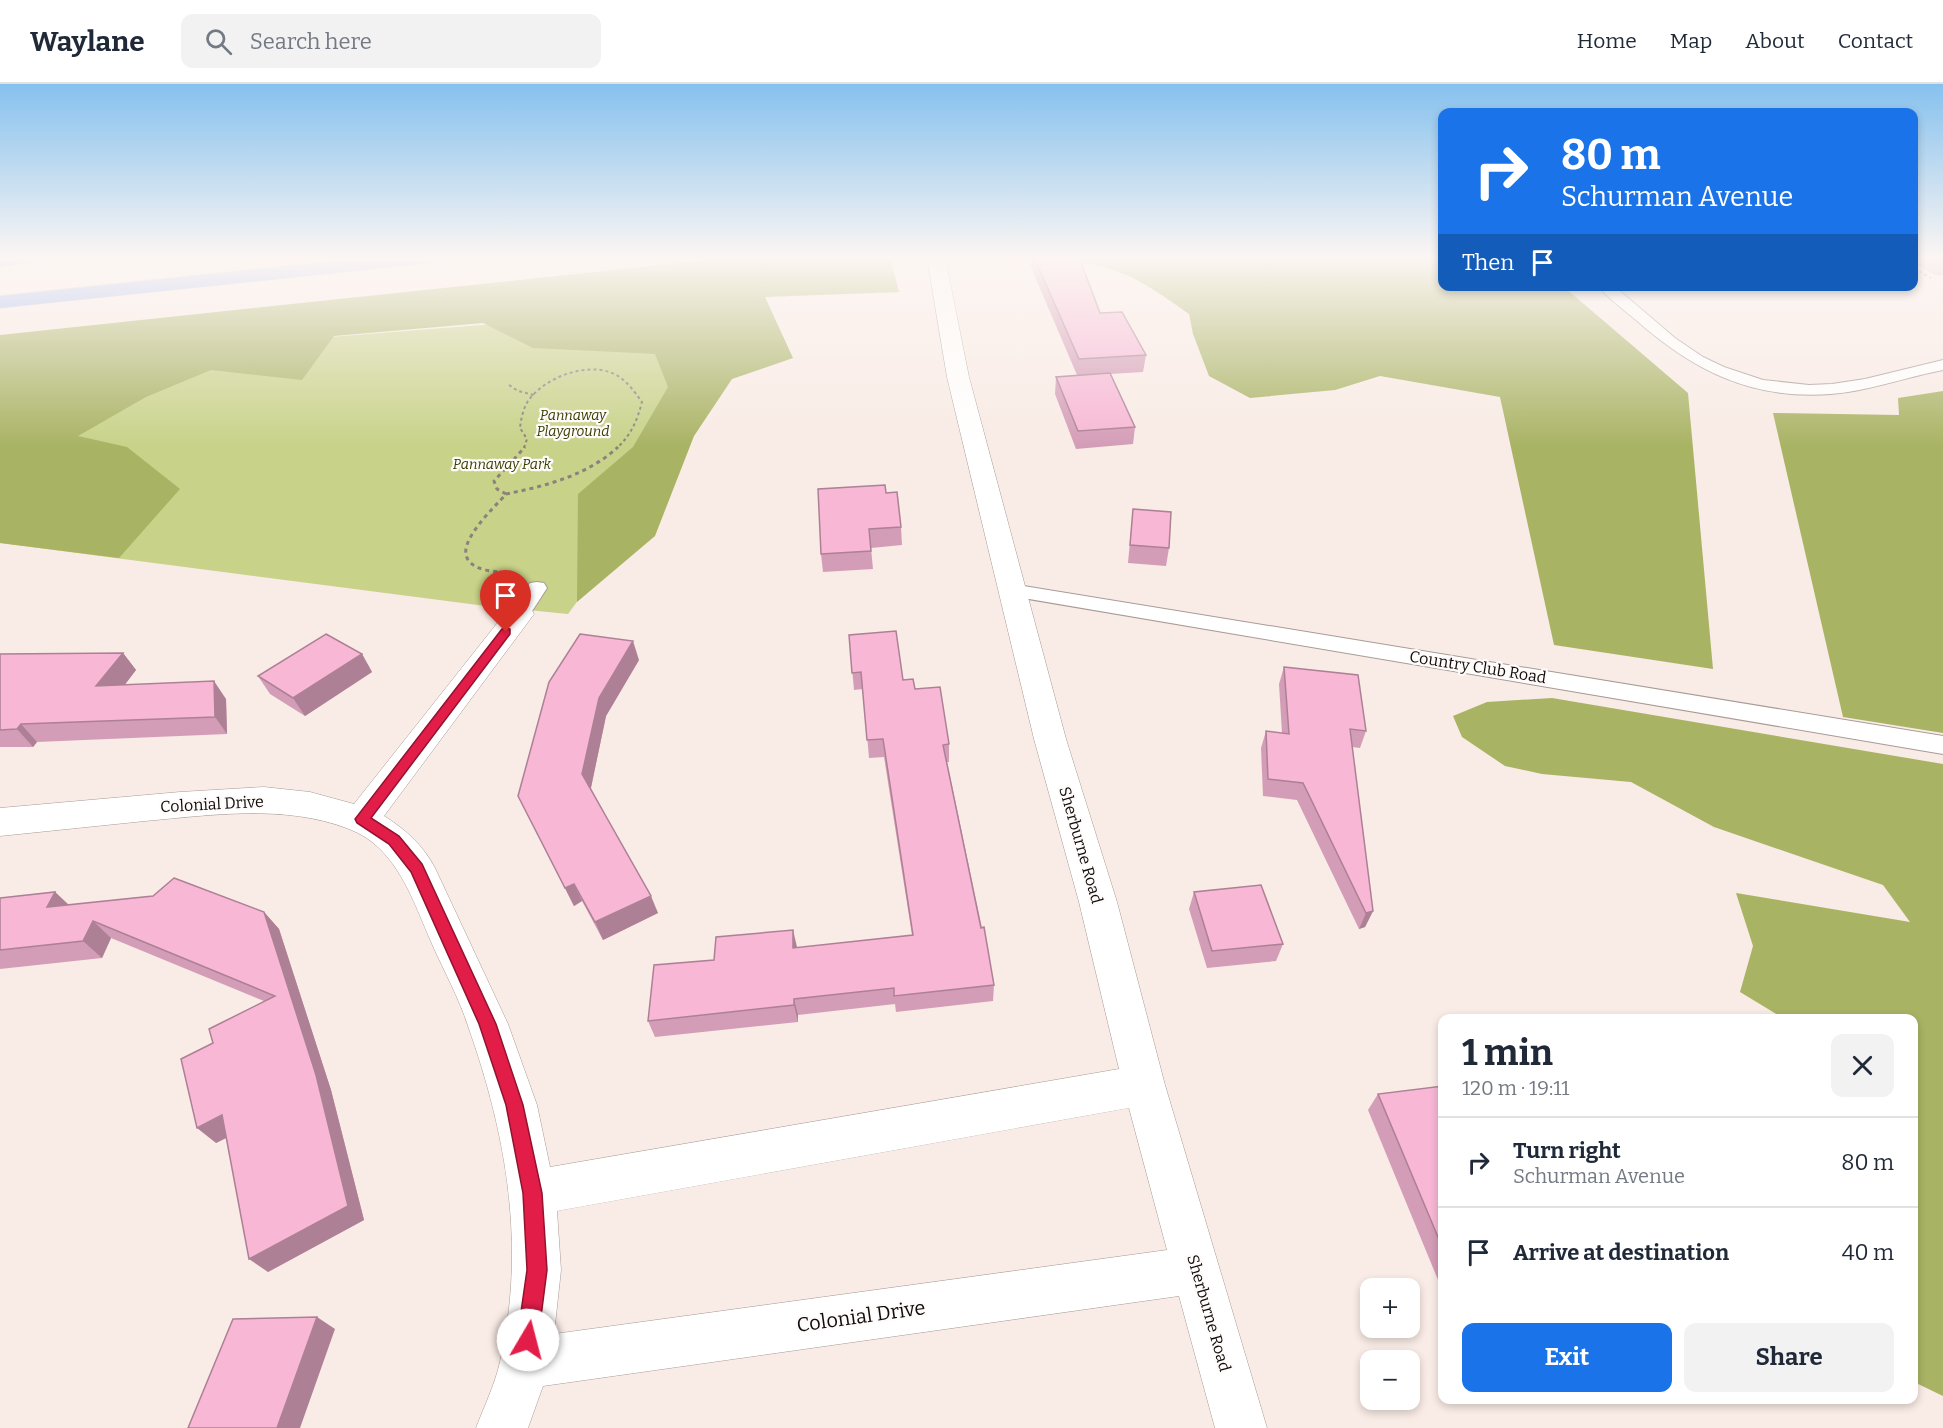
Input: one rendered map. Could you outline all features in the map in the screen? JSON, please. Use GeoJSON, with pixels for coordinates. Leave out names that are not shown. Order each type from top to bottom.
{"type":"FeatureCollection","features":[{"type":"Feature","properties":{"kind":"street","name":"Sherburne Road"},"geometry":{"type":"LineString","coordinates":[[947,320],[958,377],[1050,739],[1098,902],[1144,1085],[1241,1428]]}},
{"type":"Feature","properties":{"kind":"street"},"geometry":{"type":"LineString","coordinates":[[362,819],[520,614]]}},
{"type":"Feature","properties":{"kind":"street","name":"Colonial Drive"},"geometry":{"type":"LineString","coordinates":[[0,822],[180,805],[264,800],[310,805],[362,819],[394,840],[417,868],[488,1024],[514,1105],[533,1193],[537,1270],[525,1363],[502,1428]]}},
{"type":"Feature","properties":{"kind":"street"},"geometry":{"type":"LineString","coordinates":[[533,1193],[1144,1085]]}},
{"type":"Feature","properties":{"kind":"street","name":"Colonial Drive"},"geometry":{"type":"LineString","coordinates":[[525,1363],[1197,1270]]}},
{"type":"Feature","properties":{"kind":"lane"},"geometry":{"type":"LineString","coordinates":[[1645,320],[1678,348],[1702,362],[1775,387],[1816,390],[1853,386],[1943,365]]}},
{"type":"Feature","properties":{"kind":"lane"},"geometry":{"type":"LineString","coordinates":[[520,614],[537,588]]}},
{"type":"Feature","properties":{"kind":"lane","name":"Country Club Road"},"geometry":{"type":"LineString","coordinates":[[1012,590],[1943,745]]}},
{"type":"Feature","properties":{"kind":"path"},"geometry":{"type":"LineString","coordinates":[[506,494],[497,489],[494,481],[525,447],[526,439],[520,428],[522,414],[528,400],[563,376],[575,372],[602,370],[612,373],[631,388],[642,402],[639,422],[619,447],[588,468],[556,482],[506,494],[475,530],[464,552],[465,558],[471,565],[482,570],[512,573]]}},
{"type":"Feature","properties":{"kind":"path"},"geometry":{"type":"LineString","coordinates":[[509,385],[518,391],[535,395]]}},
{"type":"Feature","properties":{"kind":"green space"},"geometry":{"type":"Polygon","coordinates":[[[144,320],[775,320],[793,358],[732,379],[694,436],[655,536],[577,602],[578,494],[633,447],[668,387],[655,354],[533,348],[483,323],[334,336],[302,380],[211,370],[146,397],[78,436],[127,447],[180,489],[119,558],[0,543],[0,335],[144,320]]]}},
{"type":"Feature","properties":{"kind":"green space","name":"Pannaway Park"},"geometry":{"type":"Polygon","coordinates":[[[548,320],[705,320],[658,491],[568,614],[478,605],[0,543],[0,363],[548,320]]]}},
{"type":"Feature","properties":{"kind":"green space"},"geometry":{"type":"Polygon","coordinates":[[[1190,320],[1602,320],[1688,393],[1713,669],[1554,645],[1500,397],[1380,376],[1335,390],[1250,398],[1209,376],[1193,334],[1190,320]]]}},
{"type":"Feature","properties":{"kind":"green space"},"geometry":{"type":"Polygon","coordinates":[[[1943,391],[1943,733],[1843,717],[1773,413],[1899,415],[1898,398],[1943,391]]]}},
{"type":"Feature","properties":{"kind":"green space"},"geometry":{"type":"Polygon","coordinates":[[[1552,698],[1943,764],[1943,1396],[1918,1384],[1918,1014],[1776,1014],[1740,992],[1753,946],[1736,893],[1910,922],[1883,885],[1714,827],[1631,782],[1542,774],[1505,766],[1462,737],[1453,716],[1487,702],[1552,698]]]}},
{"type":"Feature","properties":{"kind":"building"},"geometry":{"type":"Polygon","coordinates":[[[1062,320],[1126,320],[1146,355],[1079,359],[1062,320]]]}},
{"type":"Feature","properties":{"kind":"building"},"geometry":{"type":"Polygon","coordinates":[[[1110,373],[1135,427],[1078,431],[1056,377],[1110,373]]]}},
{"type":"Feature","properties":{"kind":"building"},"geometry":{"type":"Polygon","coordinates":[[[885,485],[886,493],[897,492],[901,527],[869,529],[871,551],[821,554],[818,489],[885,485]]]}},
{"type":"Feature","properties":{"kind":"building"},"geometry":{"type":"Polygon","coordinates":[[[1133,509],[1171,512],[1169,548],[1130,545],[1133,509]]]}},
{"type":"Feature","properties":{"kind":"building"},"geometry":{"type":"Polygon","coordinates":[[[896,631],[903,680],[913,679],[915,689],[940,687],[949,744],[943,745],[981,928],[984,927],[994,985],[894,996],[894,988],[794,999],[794,1005],[648,1021],[654,965],[714,960],[716,937],[793,930],[793,948],[913,935],[883,739],[867,740],[861,672],[852,673],[849,635],[896,631]]]}},
{"type":"Feature","properties":{"kind":"building"},"geometry":{"type":"Polygon","coordinates":[[[326,634],[362,654],[293,698],[258,676],[326,634]]]}},
{"type":"Feature","properties":{"kind":"building"},"geometry":{"type":"Polygon","coordinates":[[[580,634],[633,641],[599,698],[582,774],[651,896],[595,922],[574,884],[565,888],[518,796],[549,682],[580,634]]]}},
{"type":"Feature","properties":{"kind":"building"},"geometry":{"type":"Polygon","coordinates":[[[123,653],[96,686],[214,681],[215,717],[21,724],[17,729],[0,730],[0,654],[123,653]]]}},
{"type":"Feature","properties":{"kind":"building"},"geometry":{"type":"Polygon","coordinates":[[[1284,667],[1358,675],[1366,731],[1350,729],[1373,911],[1366,913],[1303,783],[1268,779],[1266,731],[1289,734],[1284,667]]]}},
{"type":"Feature","properties":{"kind":"building"},"geometry":{"type":"Polygon","coordinates":[[[174,878],[264,912],[316,1075],[348,1206],[249,1259],[222,1115],[197,1128],[181,1059],[213,1043],[209,1029],[275,996],[93,921],[83,941],[0,950],[0,898],[55,892],[47,907],[153,896],[174,878]]]}},
{"type":"Feature","properties":{"kind":"building"},"geometry":{"type":"Polygon","coordinates":[[[1261,885],[1283,944],[1212,951],[1194,892],[1261,885]]]}},
{"type":"Feature","properties":{"kind":"building"},"geometry":{"type":"Polygon","coordinates":[[[1438,1087],[1438,1237],[1378,1094],[1438,1087]]]}},
{"type":"Feature","properties":{"kind":"building"},"geometry":{"type":"Polygon","coordinates":[[[317,1317],[277,1428],[188,1428],[233,1319],[317,1317]]]}},
{"type":"Feature","properties":{"kind":"route"},"geometry":{"type":"LineString","coordinates":[[506,632],[362,819],[394,840],[417,868],[488,1024],[514,1105],[533,1193],[537,1270],[528,1340]]}},
{"type":"Feature","properties":{"kind":"park label","name":"Pannaway Playground"},"geometry":{"type":"Point","coordinates":[573,424]}}]}
